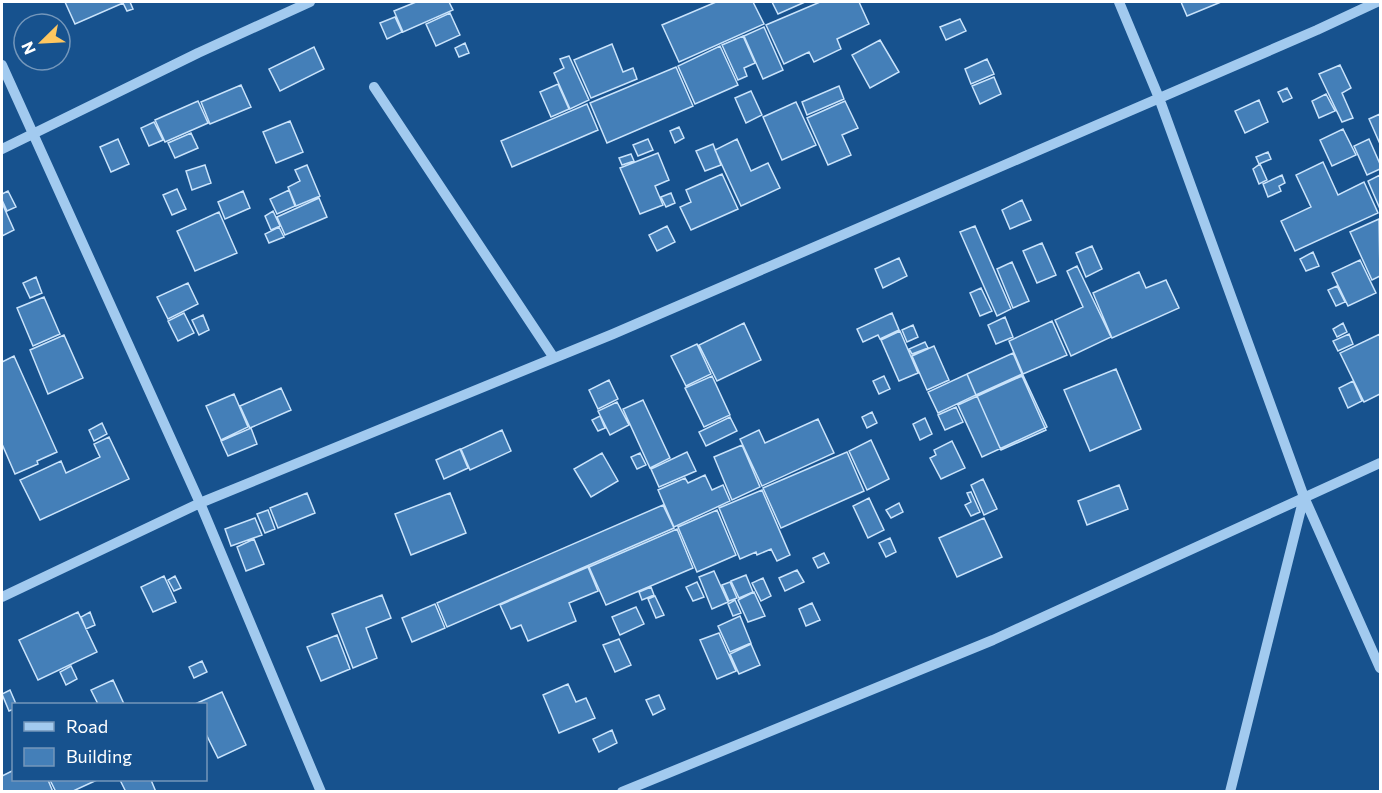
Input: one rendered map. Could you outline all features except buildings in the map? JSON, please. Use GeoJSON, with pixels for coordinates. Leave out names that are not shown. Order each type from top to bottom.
{"type":"FeatureCollection","features":[{"type":"Feature","properties":{"kind":"street"},"geometry":{"type":"LineString","coordinates":[[2,149],[198,53],[310,2]]}},
{"type":"Feature","properties":{"kind":"street"},"geometry":{"type":"LineString","coordinates":[[1119,2],[1159,98],[1304,497],[1380,668]]}},
{"type":"Feature","properties":{"kind":"street"},"geometry":{"type":"LineString","coordinates":[[2,597],[200,503],[555,358],[1317,30],[1377,2]]}},
{"type":"Feature","properties":{"kind":"street"},"geometry":{"type":"LineString","coordinates":[[2,65],[200,503],[321,792]]}},
{"type":"Feature","properties":{"kind":"street"},"geometry":{"type":"LineString","coordinates":[[374,87],[555,358]]}},
{"type":"Feature","properties":{"kind":"street"},"geometry":{"type":"LineString","coordinates":[[622,792],[993,640],[1380,464]]}},
{"type":"Feature","properties":{"kind":"street"},"geometry":{"type":"LineString","coordinates":[[1230,792],[1304,497]]}}]}
